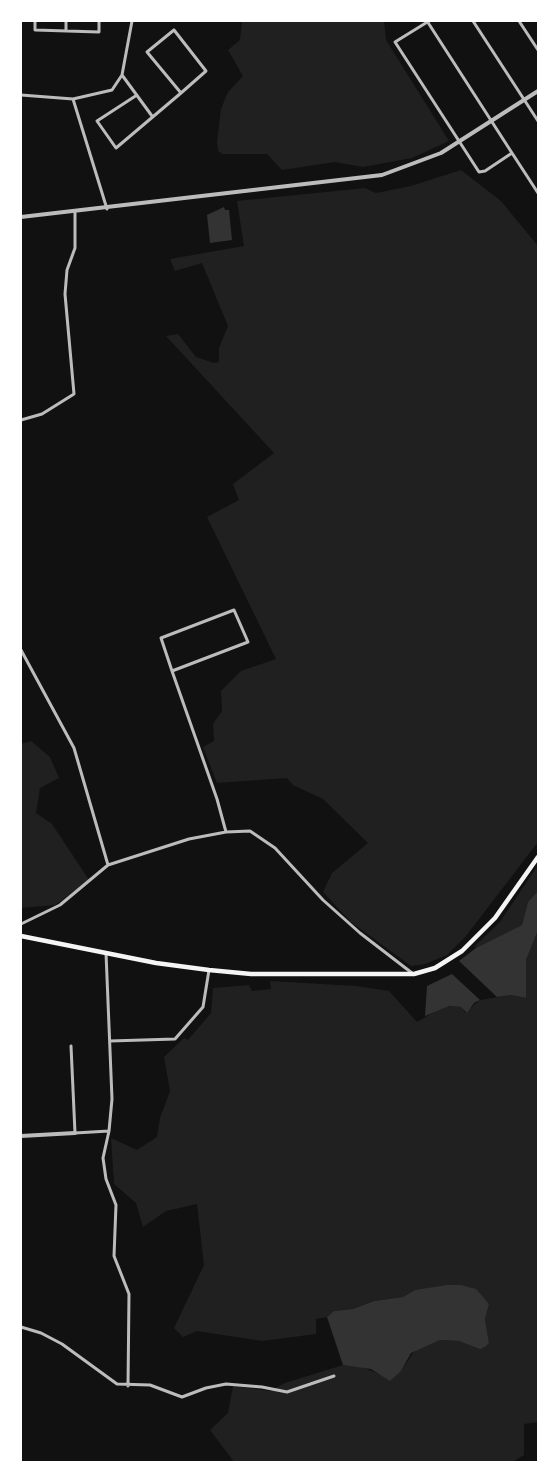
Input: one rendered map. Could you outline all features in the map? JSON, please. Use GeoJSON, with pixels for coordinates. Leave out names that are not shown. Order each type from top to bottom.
{"type":"FeatureCollection","features":[{"type":"Feature","properties":{"kind":"highway"},"geometry":{"type":"LineString","coordinates":[[21,936],[156,963],[209,970],[251,974],[414,974],[435,968],[462,951],[495,918],[538,857]]}},
{"type":"Feature","properties":{"kind":"street"},"geometry":{"type":"LineString","coordinates":[[34,21],[35,30],[99,32],[99,21]]}},
{"type":"Feature","properties":{"kind":"street"},"geometry":{"type":"LineString","coordinates":[[66,21],[66,31]]}},
{"type":"Feature","properties":{"kind":"street"},"geometry":{"type":"LineString","coordinates":[[21,95],[73,99],[112,90],[122,75],[132,21]]}},
{"type":"Feature","properties":{"kind":"street"},"geometry":{"type":"LineString","coordinates":[[512,153],[485,171],[478,172],[395,42],[428,21],[538,193]]}},
{"type":"Feature","properties":{"kind":"street"},"geometry":{"type":"LineString","coordinates":[[473,21],[538,121]]}},
{"type":"Feature","properties":{"kind":"street"},"geometry":{"type":"LineString","coordinates":[[519,21],[538,50]]}},
{"type":"Feature","properties":{"kind":"street"},"geometry":{"type":"LineString","coordinates":[[137,95],[98,122],[116,148],[152,116],[181,93],[206,71],[174,30],[147,52],[181,93]]}},
{"type":"Feature","properties":{"kind":"street"},"geometry":{"type":"LineString","coordinates":[[122,75],[152,116]]}},
{"type":"Feature","properties":{"kind":"street"},"geometry":{"type":"LineString","coordinates":[[21,217],[75,213],[376,176],[422,162],[459,142],[538,91]]}},
{"type":"Feature","properties":{"kind":"street"},"geometry":{"type":"LineString","coordinates":[[73,99],[107,209]]}},
{"type":"Feature","properties":{"kind":"street"},"geometry":{"type":"LineString","coordinates":[[21,420],[42,414],[74,394],[65,294],[68,270],[75,248],[75,213]]}},
{"type":"Feature","properties":{"kind":"street"},"geometry":{"type":"LineString","coordinates":[[172,671],[248,642],[234,610],[161,638],[172,671],[217,799],[226,832]]}},
{"type":"Feature","properties":{"kind":"street"},"geometry":{"type":"LineString","coordinates":[[21,650],[74,748],[108,865]]}},
{"type":"Feature","properties":{"kind":"street"},"geometry":{"type":"LineString","coordinates":[[21,924],[60,905],[108,865],[189,839],[226,832],[250,831],[263,837],[360,933],[414,974]]}},
{"type":"Feature","properties":{"kind":"street"},"geometry":{"type":"LineString","coordinates":[[106,952],[112,1099],[109,1131],[103,1158],[106,1179],[116,1205],[114,1256],[129,1294],[128,1386]]}},
{"type":"Feature","properties":{"kind":"street"},"geometry":{"type":"LineString","coordinates":[[110,1041],[175,1039],[203,1007],[209,970]]}},
{"type":"Feature","properties":{"kind":"street"},"geometry":{"type":"LineString","coordinates":[[71,1046],[75,1133]]}},
{"type":"Feature","properties":{"kind":"street"},"geometry":{"type":"LineString","coordinates":[[21,1136],[109,1131]]}},
{"type":"Feature","properties":{"kind":"street"},"geometry":{"type":"LineString","coordinates":[[21,1327],[41,1333],[62,1344],[117,1384],[150,1385],[182,1397],[206,1388],[226,1384],[287,1392],[334,1376]]}},
{"type":"Feature","properties":{"kind":"shaded area"},"geometry":{"type":"Polygon","coordinates":[[[242,21],[384,21],[386,40],[449,141],[412,158],[363,167],[335,162],[282,170],[267,154],[223,154],[218,151],[217,142],[221,109],[228,92],[243,76],[228,50],[240,40],[242,21]]]}},
{"type":"Feature","properties":{"kind":"shaded area"},"geometry":{"type":"Polygon","coordinates":[[[461,170],[501,201],[538,246],[538,842],[466,936],[447,955],[425,964],[411,966],[351,922],[323,892],[332,873],[368,843],[323,799],[293,785],[287,778],[217,783],[203,747],[214,741],[213,724],[222,711],[221,691],[241,671],[276,659],[207,517],[239,500],[233,484],[274,453],[166,336],[178,334],[196,357],[214,363],[219,362],[219,348],[228,326],[202,263],[175,271],[170,259],[244,246],[237,201],[365,188],[376,193],[411,186],[461,170]]]}},
{"type":"Feature","properties":{"kind":"shaded area"},"geometry":{"type":"Polygon","coordinates":[[[224,207],[225,210],[229,210],[232,240],[210,243],[207,215],[224,207]]]}},
{"type":"Feature","properties":{"kind":"shaded area"},"geometry":{"type":"Polygon","coordinates":[[[31,741],[50,757],[59,778],[40,788],[36,813],[52,824],[89,880],[55,905],[21,908],[21,744],[31,741]]]}},
{"type":"Feature","properties":{"kind":"shaded area"},"geometry":{"type":"Polygon","coordinates":[[[538,865],[538,891],[528,902],[522,925],[476,948],[475,946],[500,922],[538,865]]]}},
{"type":"Feature","properties":{"kind":"shaded area"},"geometry":{"type":"Polygon","coordinates":[[[538,891],[538,930],[526,960],[526,998],[511,995],[497,997],[459,961],[476,948],[522,925],[528,902],[538,891]]]}},
{"type":"Feature","properties":{"kind":"shaded area"},"geometry":{"type":"Polygon","coordinates":[[[538,930],[538,1422],[524,1424],[524,1455],[512,1462],[234,1462],[210,1430],[228,1413],[233,1386],[270,1391],[285,1383],[343,1365],[362,1367],[384,1376],[401,1371],[415,1350],[440,1340],[459,1341],[480,1348],[485,1347],[489,1343],[485,1319],[489,1304],[415,1290],[403,1297],[374,1301],[353,1309],[334,1311],[327,1317],[316,1319],[316,1334],[262,1341],[197,1331],[183,1337],[174,1328],[204,1265],[197,1204],[166,1211],[143,1227],[136,1203],[114,1184],[111,1138],[137,1150],[157,1137],[160,1118],[170,1091],[164,1057],[184,1038],[188,1040],[211,1013],[213,988],[249,985],[252,991],[271,989],[270,981],[356,986],[389,991],[417,1022],[444,1006],[462,1007],[465,1013],[480,1000],[511,995],[526,998],[526,960],[538,930]]]}},
{"type":"Feature","properties":{"kind":"shaded area"},"geometry":{"type":"Polygon","coordinates":[[[452,974],[480,1000],[474,1003],[467,1013],[461,1007],[449,1006],[425,1016],[427,986],[452,974]]]}},
{"type":"Feature","properties":{"kind":"shaded area"},"geometry":{"type":"Polygon","coordinates":[[[461,1285],[476,1289],[489,1304],[485,1319],[489,1343],[485,1347],[480,1349],[459,1341],[440,1340],[411,1353],[401,1371],[390,1381],[371,1369],[343,1365],[327,1317],[334,1311],[353,1309],[374,1301],[403,1297],[415,1290],[461,1285]]]}}]}
